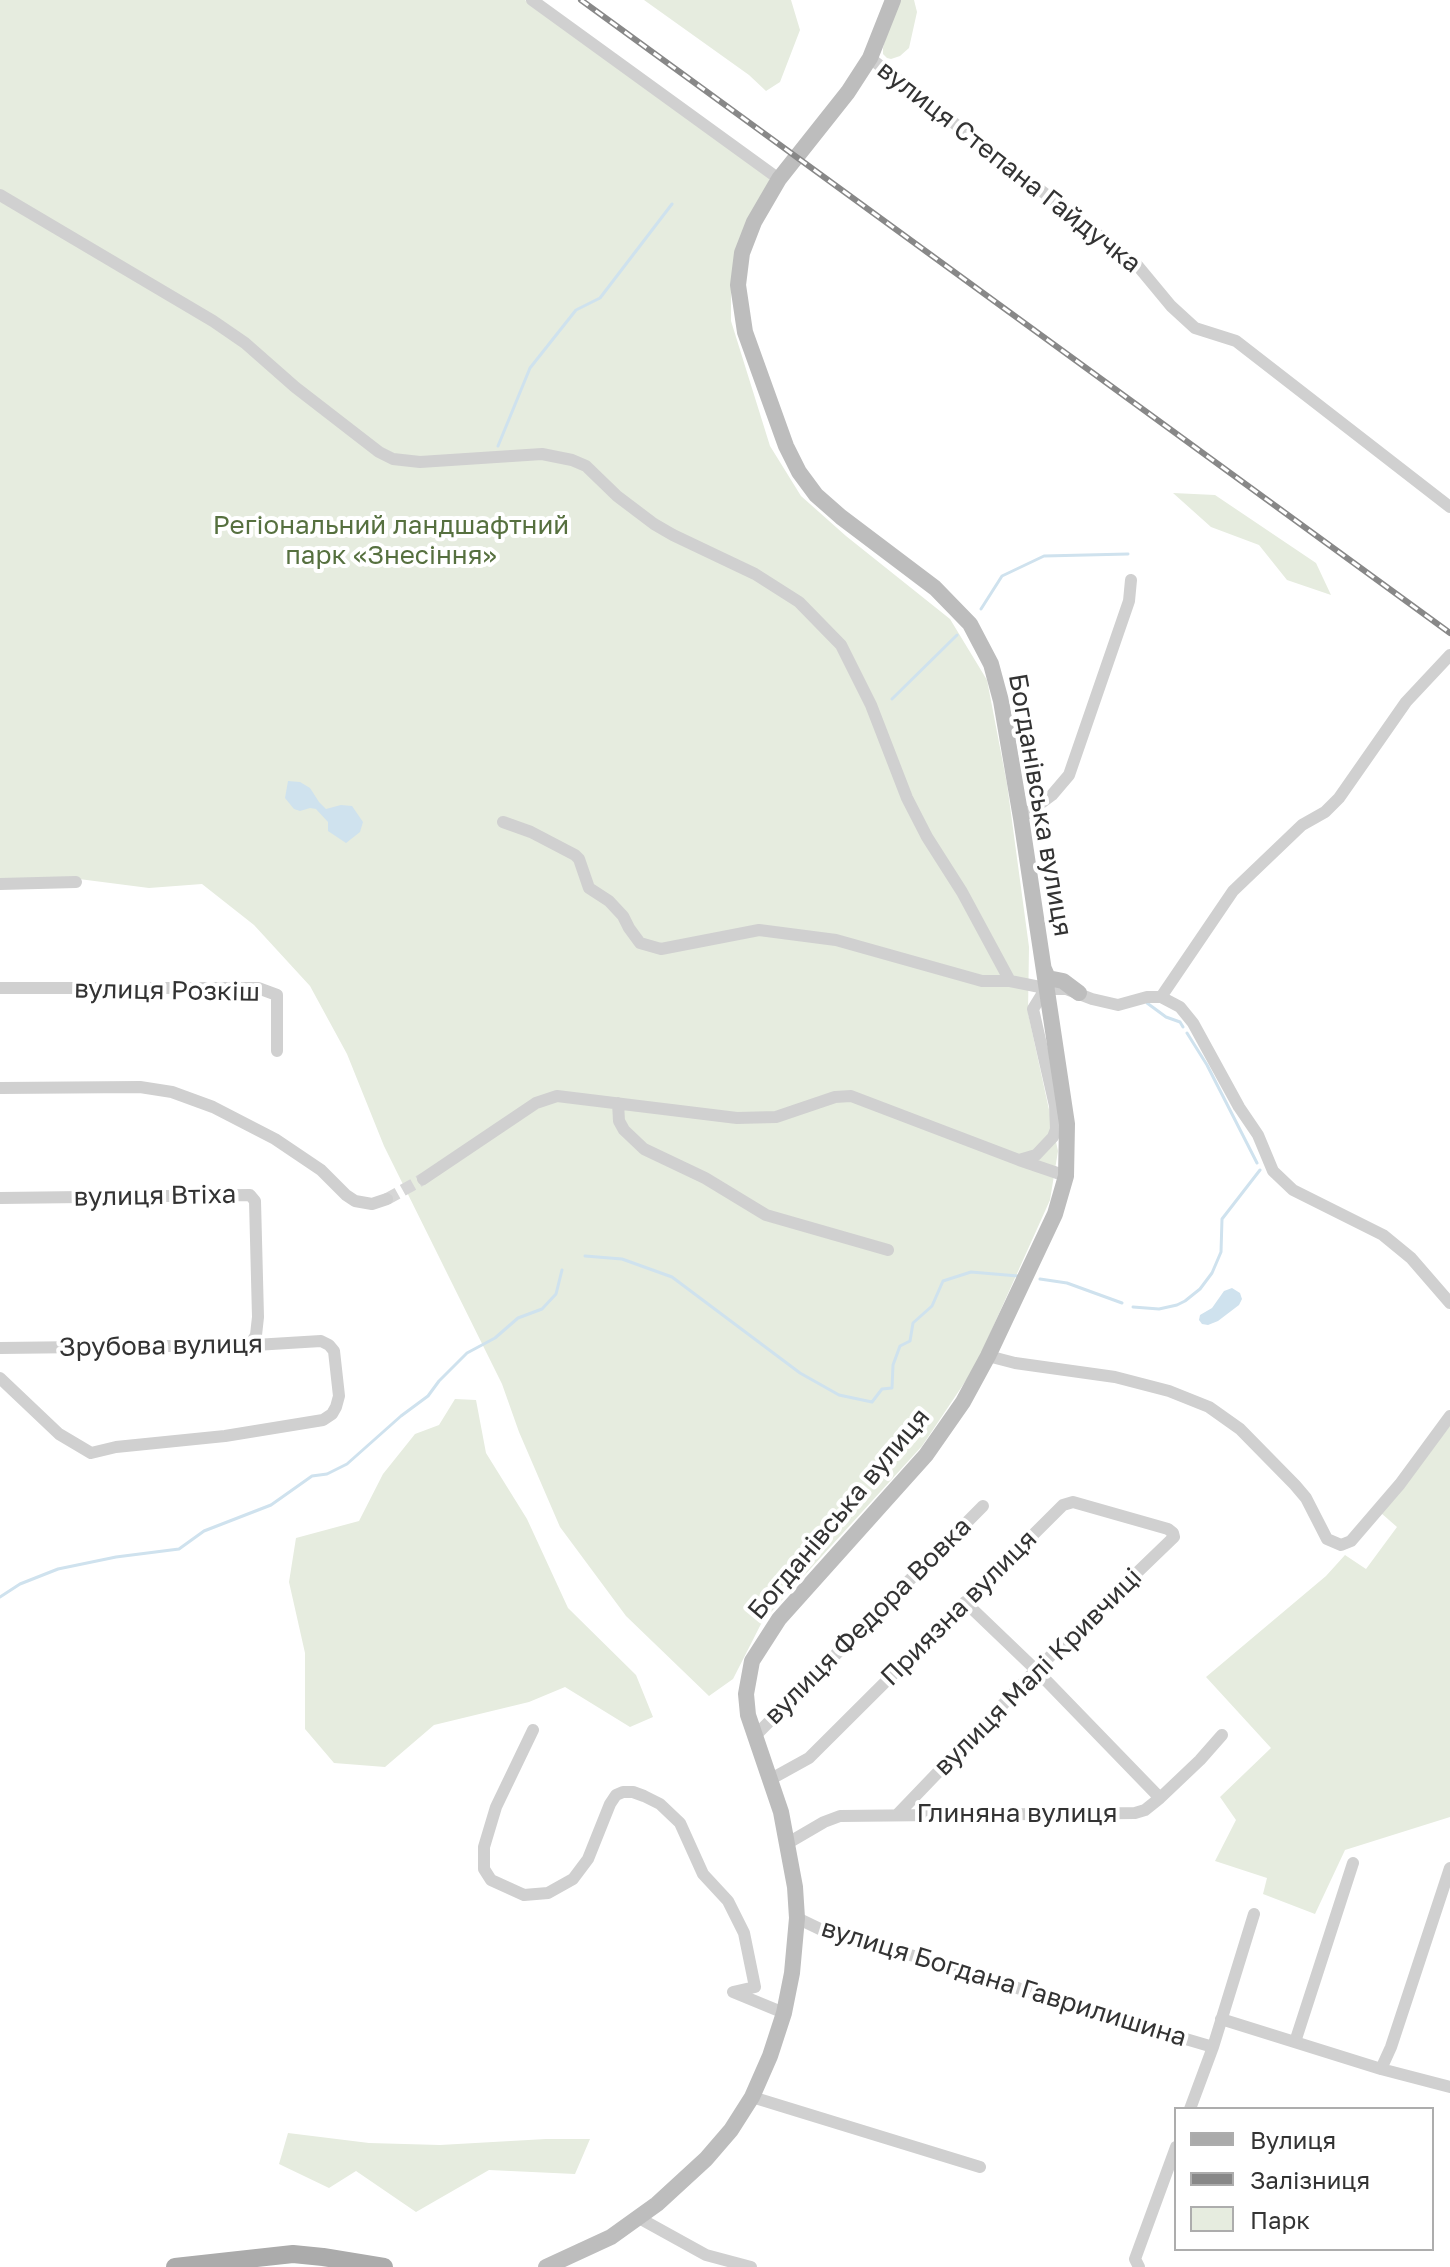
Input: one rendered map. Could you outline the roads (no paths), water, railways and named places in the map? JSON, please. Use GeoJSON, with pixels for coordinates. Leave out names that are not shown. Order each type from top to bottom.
{"type":"FeatureCollection","features":[{"type":"Feature","properties":{"kind":"main road","name":"Богданівська вулиця"},"geometry":{"type":"LineString","coordinates":[[546,2267],[611,2237],[666,2196],[706,2159],[731,2130],[752,2097],[784,2013],[792,1973],[797,1918],[788,1843],[771,1779],[748,1715],[746,1694],[752,1661],[779,1619],[926,1455],[963,1402],[1055,1214],[1066,1176],[1067,1124],[1021,818],[1001,701],[991,664],[970,624],[935,588],[816,495],[799,472],[786,446],[745,332],[738,285],[742,253],[754,222],[779,179],[848,92],[870,58],[893,0]]}},
{"type":"Feature","properties":{"kind":"main road"},"geometry":{"type":"LineString","coordinates":[[1043,967],[1048,978],[1063,981],[1079,993]]}},
{"type":"Feature","properties":{"kind":"main road"},"geometry":{"type":"LineString","coordinates":[[1051,1017],[1052,1008],[1058,1000],[1070,992],[1079,993]]}},
{"type":"Feature","properties":{"kind":"main road"},"geometry":{"type":"LineString","coordinates":[[175,2267],[293,2254],[338,2263],[384,2267]]}},
{"type":"Feature","properties":{"kind":"street"},"geometry":{"type":"LineString","coordinates":[[532,0],[779,179]]}},
{"type":"Feature","properties":{"kind":"street","name":"вулиця Степана Гайдучка"},"geometry":{"type":"LineString","coordinates":[[870,58],[1137,265],[1171,306],[1195,328],[1236,341],[1450,507]]}},
{"type":"Feature","properties":{"kind":"street"},"geometry":{"type":"LineString","coordinates":[[0,195],[213,321],[245,343],[321,409],[379,452],[393,459],[420,462],[542,454],[572,460],[586,466],[617,496],[654,524],[755,574],[799,602],[841,645],[871,705],[907,798],[1010,981]]}},
{"type":"Feature","properties":{"kind":"street"},"geometry":{"type":"LineString","coordinates":[[1021,818],[1052,795],[1069,775],[1129,601],[1131,580]]}},
{"type":"Feature","properties":{"kind":"street"},"geometry":{"type":"LineString","coordinates":[[1161,997],[1233,891],[1302,825],[1325,812],[1339,798],[1406,702],[1450,655]]}},
{"type":"Feature","properties":{"kind":"street"},"geometry":{"type":"LineString","coordinates":[[503,822],[531,832],[575,855],[589,888],[609,901],[623,916],[640,943],[661,949],[759,930],[836,940],[982,981],[1010,981],[1066,989],[1118,1005],[1147,997],[1161,997],[1180,1007],[1193,1023],[1258,1135],[1273,1171],[1293,1190],[1383,1235],[1411,1258],[1450,1303]]}},
{"type":"Feature","properties":{"kind":"street"},"geometry":{"type":"LineString","coordinates":[[0,884],[76,882]]}},
{"type":"Feature","properties":{"kind":"street","name":"вулиця Розкіш"},"geometry":{"type":"LineString","coordinates":[[0,988],[258,988],[277,995],[277,1051]]}},
{"type":"Feature","properties":{"kind":"street","name":"Богданівська вулиця"},"geometry":{"type":"LineString","coordinates":[[1019,1160],[1036,1155],[1053,1137],[1056,1129],[1055,1106],[1033,1009],[1046,988]]}},
{"type":"Feature","properties":{"kind":"street"},"geometry":{"type":"LineString","coordinates":[[0,1088],[140,1087],[172,1092],[213,1107],[275,1139],[321,1170],[355,1201],[372,1204],[387,1199]]}},
{"type":"Feature","properties":{"kind":"street"},"geometry":{"type":"LineString","coordinates":[[423,1179],[536,1103],[557,1096],[737,1118],[776,1117],[835,1097],[851,1096],[1066,1176]]}},
{"type":"Feature","properties":{"kind":"street"},"geometry":{"type":"LineString","coordinates":[[618,1103],[619,1121],[624,1130],[644,1149],[705,1178],[766,1215],[888,1250]]}},
{"type":"Feature","properties":{"kind":"street","name":"вулиця Втіха"},"geometry":{"type":"LineString","coordinates":[[0,1198],[250,1195],[255,1201],[257,1330],[253,1340],[246,1345]]}},
{"type":"Feature","properties":{"kind":"street","name":"Зрубова вулиця"},"geometry":{"type":"LineString","coordinates":[[0,1348],[321,1341],[334,1351],[339,1396],[332,1414],[323,1420],[225,1436],[116,1447],[91,1453],[59,1434],[0,1378]]}},
{"type":"Feature","properties":{"kind":"street"},"geometry":{"type":"LineString","coordinates":[[988,1356],[1015,1363],[1115,1377],[1169,1391],[1209,1407],[1240,1429],[1295,1485],[1306,1498],[1327,1539],[1341,1545],[1351,1541],[1400,1484],[1450,1416]]}},
{"type":"Feature","properties":{"kind":"street","name":"Приязна вулиця"},"geometry":{"type":"LineString","coordinates":[[771,1779],[809,1758],[1063,1505],[1073,1502],[1168,1529]]}},
{"type":"Feature","properties":{"kind":"street","name":"вулиця Федора Вовка"},"geometry":{"type":"LineString","coordinates":[[754,1737],[983,1506]]}},
{"type":"Feature","properties":{"kind":"street","name":"вулиця Малі Кривчиці"},"geometry":{"type":"LineString","coordinates":[[897,1815],[1036,1670],[1174,1537],[1168,1529]]}},
{"type":"Feature","properties":{"kind":"street"},"geometry":{"type":"LineString","coordinates":[[965,1602],[1160,1798]]}},
{"type":"Feature","properties":{"kind":"street"},"geometry":{"type":"LineString","coordinates":[[533,1730],[496,1807],[484,1847],[484,1869],[491,1880],[524,1895],[548,1893],[573,1879],[588,1859],[616,1795],[633,1792],[644,1796],[660,1804],[680,1823],[703,1874],[728,1901],[744,1933],[755,1987],[733,1992],[784,2013]]}},
{"type":"Feature","properties":{"kind":"street","name":"Глиняна вулиця"},"geometry":{"type":"LineString","coordinates":[[788,1843],[840,1816],[1135,1813],[1145,1810],[1160,1798],[1222,1735]]}},
{"type":"Feature","properties":{"kind":"street"},"geometry":{"type":"LineString","coordinates":[[1295,2042],[1353,1863]]}},
{"type":"Feature","properties":{"kind":"street"},"geometry":{"type":"LineString","coordinates":[[1381,2069],[1450,1868]]}},
{"type":"Feature","properties":{"kind":"street","name":"вулиця Богдана Гаврилишина"},"geometry":{"type":"LineString","coordinates":[[1191,2107],[1213,2047],[1254,1914]]}},
{"type":"Feature","properties":{"kind":"street","name":"вулиця Богдана Гаврилишина"},"geometry":{"type":"LineString","coordinates":[[797,1918],[824,1931],[1213,2047]]}},
{"type":"Feature","properties":{"kind":"street"},"geometry":{"type":"LineString","coordinates":[[1221,2019],[1450,2087]]}},
{"type":"Feature","properties":{"kind":"street"},"geometry":{"type":"LineString","coordinates":[[752,2097],[980,2167]]}},
{"type":"Feature","properties":{"kind":"street"},"geometry":{"type":"LineString","coordinates":[[1139,2267],[1135,2259],[1174,2152]]}},
{"type":"Feature","properties":{"kind":"street"},"geometry":{"type":"LineString","coordinates":[[639,2218],[706,2255],[751,2267]]}},
{"type":"Feature","properties":{"kind":"water"},"geometry":{"type":"Polygon","coordinates":[[[288,781],[300,782],[310,788],[326,809],[352,806],[363,822],[360,832],[346,843],[328,831],[328,822],[316,809],[294,809],[285,798],[288,781]]]}},
{"type":"Feature","properties":{"kind":"water"},"geometry":{"type":"Polygon","coordinates":[[[1232,1288],[1240,1293],[1242,1299],[1239,1305],[1218,1321],[1202,1324],[1200,1315],[1212,1308],[1224,1291],[1232,1288]]]}},
{"type":"Feature","properties":{"kind":"waterway"},"geometry":{"type":"LineString","coordinates":[[498,446],[530,368],[576,310],[600,298],[672,204]]}},
{"type":"Feature","properties":{"kind":"waterway"},"geometry":{"type":"LineString","coordinates":[[981,609],[1002,576],[1044,556],[1128,554]]}},
{"type":"Feature","properties":{"kind":"waterway"},"geometry":{"type":"LineString","coordinates":[[892,699],[957,635]]}},
{"type":"Feature","properties":{"kind":"waterway"},"geometry":{"type":"LineString","coordinates":[[1147,1003],[1166,1017],[1180,1022],[1183,1027]]}},
{"type":"Feature","properties":{"kind":"waterway"},"geometry":{"type":"LineString","coordinates":[[1187,1033],[1207,1065],[1257,1163]]}},
{"type":"Feature","properties":{"kind":"waterway"},"geometry":{"type":"LineString","coordinates":[[1133,1307],[1159,1309],[1177,1305],[1200,1289],[1212,1273],[1221,1252],[1222,1219],[1260,1170]]}},
{"type":"Feature","properties":{"kind":"waterway"},"geometry":{"type":"LineString","coordinates":[[585,1256],[622,1259],[672,1277],[800,1373],[839,1395],[872,1402],[882,1389],[892,1388],[893,1365],[900,1346],[910,1341],[913,1323],[932,1306],[943,1281],[971,1272],[1018,1276]]}},
{"type":"Feature","properties":{"kind":"waterway"},"geometry":{"type":"LineString","coordinates":[[0,1597],[20,1584],[58,1569],[179,1549],[204,1531],[271,1505],[312,1476],[327,1474],[347,1464],[428,1396],[467,1353],[495,1338],[518,1318],[542,1309],[556,1294],[562,1270]]}},
{"type":"Feature","properties":{"kind":"waterway"},"geometry":{"type":"LineString","coordinates":[[1040,1279],[1067,1283],[1122,1303]]}},
{"type":"Feature","properties":{"kind":"tunnel"},"geometry":{"type":"LineString","coordinates":[[387,1199],[423,1179]]}},
{"type":"Feature","properties":{"kind":"railway"},"geometry":{"type":"LineString","coordinates":[[581,0],[1450,633]]}},
{"type":"Feature","properties":{"kind":"park label","name":"Регіональний ландшафтний парк «Знесіння»"},"geometry":{"type":"Point","coordinates":[391,541]}}]}
